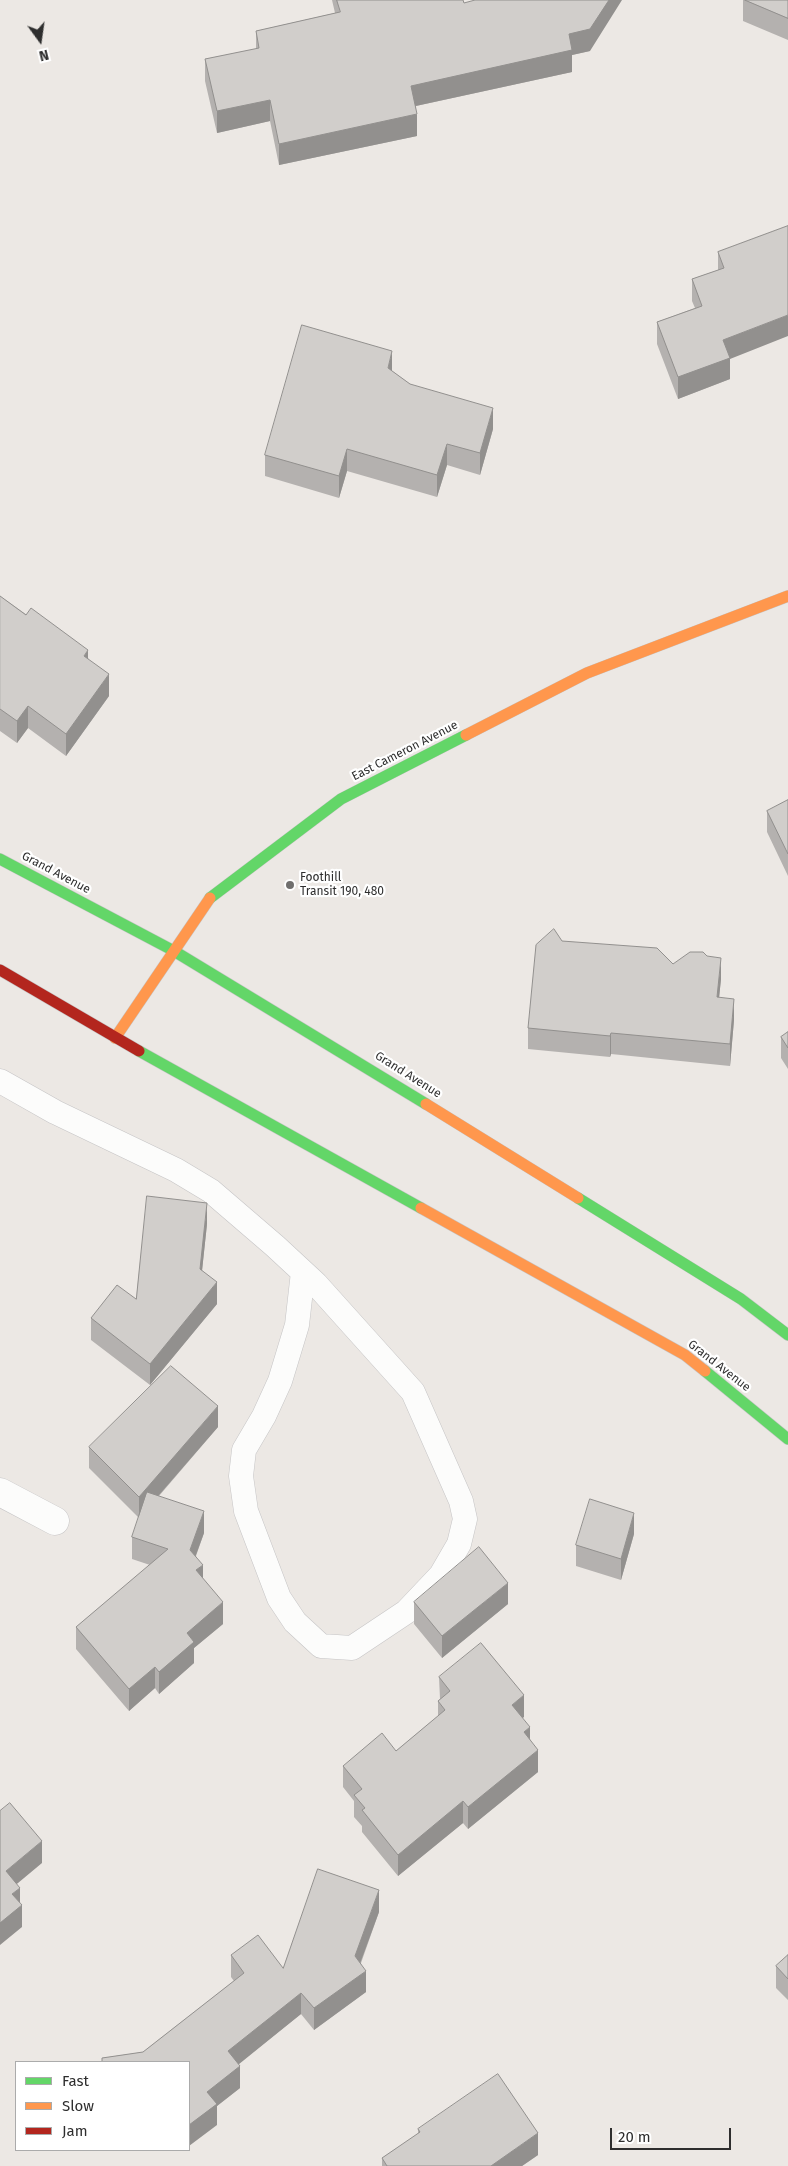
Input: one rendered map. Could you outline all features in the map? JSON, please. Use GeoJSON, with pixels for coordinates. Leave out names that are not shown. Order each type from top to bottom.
{"type":"FeatureCollection","features":[{"type":"Feature","properties":{"kind":"main road","name":"East Cameron Avenue"},"geometry":{"type":"LineString","coordinates":[[115,1038],[210,897],[342,799],[587,673],[788,596]]}},
{"type":"Feature","properties":{"kind":"main road","name":"Grand Avenue"},"geometry":{"type":"LineString","coordinates":[[0,859],[174,951],[321,1038],[724,1289],[788,1335]]}},
{"type":"Feature","properties":{"kind":"main road","name":"Grand Avenue"},"geometry":{"type":"LineString","coordinates":[[0,970],[115,1038],[685,1356],[788,1439]]}},
{"type":"Feature","properties":{"kind":"street"},"geometry":{"type":"LineString","coordinates":[[0,1492],[56,1521]]}},
{"type":"Feature","properties":{"kind":"lane"},"geometry":{"type":"LineString","coordinates":[[0,1082],[55,1112],[176,1170],[211,1192],[303,1272],[316,1284],[413,1392],[461,1501],[465,1519],[459,1544],[441,1575],[406,1612],[352,1648],[321,1646],[296,1622],[279,1598],[246,1510],[241,1476],[244,1450],[264,1416],[286,1362],[297,1325],[303,1272]]}},
{"type":"Feature","properties":{"kind":"building"},"geometry":{"type":"Polygon","coordinates":[[[337,0],[463,0],[464,3],[475,0],[609,0],[590,29],[569,34],[572,50],[411,86],[417,114],[279,144],[270,100],[217,111],[205,59],[259,48],[256,31],[340,12],[337,0]]]}},
{"type":"Feature","properties":{"kind":"building"},"geometry":{"type":"Polygon","coordinates":[[[745,0],[788,0],[788,18],[745,0]]]}},
{"type":"Feature","properties":{"kind":"building"},"geometry":{"type":"Polygon","coordinates":[[[788,226],[788,315],[723,340],[730,358],[678,377],[657,322],[702,306],[692,279],[724,268],[718,252],[788,226]]]}},
{"type":"Feature","properties":{"kind":"building"},"geometry":{"type":"Polygon","coordinates":[[[302,325],[392,351],[388,368],[410,384],[493,408],[480,453],[447,444],[437,475],[347,449],[339,476],[265,455],[302,325]]]}},
{"type":"Feature","properties":{"kind":"building"},"geometry":{"type":"Polygon","coordinates":[[[0,596],[26,615],[31,608],[88,650],[84,656],[109,674],[66,734],[28,706],[17,721],[0,709],[0,596]]]}},
{"type":"Feature","properties":{"kind":"building"},"geometry":{"type":"Polygon","coordinates":[[[788,800],[788,854],[767,811],[788,800]]]}},
{"type":"Feature","properties":{"kind":"building"},"geometry":{"type":"Polygon","coordinates":[[[554,929],[562,941],[657,948],[673,964],[690,952],[703,952],[707,956],[721,958],[717,997],[734,999],[730,1044],[611,1033],[610,1036],[528,1028],[536,945],[554,929]]]}},
{"type":"Feature","properties":{"kind":"building"},"geometry":{"type":"Polygon","coordinates":[[[788,1032],[788,1048],[781,1037],[788,1032]]]}},
{"type":"Feature","properties":{"kind":"building"},"geometry":{"type":"Polygon","coordinates":[[[147,1196],[207,1203],[200,1269],[217,1282],[150,1364],[91,1318],[117,1285],[136,1299],[147,1196]]]}},
{"type":"Feature","properties":{"kind":"building"},"geometry":{"type":"Polygon","coordinates":[[[171,1366],[218,1406],[139,1497],[89,1447],[171,1366]]]}},
{"type":"Feature","properties":{"kind":"building"},"geometry":{"type":"Polygon","coordinates":[[[147,1492],[204,1511],[190,1550],[203,1565],[196,1570],[223,1602],[187,1633],[194,1642],[159,1672],[155,1667],[129,1689],[76,1627],[168,1549],[132,1537],[147,1492]]]}},
{"type":"Feature","properties":{"kind":"building"},"geometry":{"type":"Polygon","coordinates":[[[590,1499],[634,1513],[621,1559],[576,1545],[590,1499]]]}},
{"type":"Feature","properties":{"kind":"building"},"geometry":{"type":"Polygon","coordinates":[[[479,1547],[508,1583],[442,1636],[414,1602],[479,1547]]]}},
{"type":"Feature","properties":{"kind":"building"},"geometry":{"type":"Polygon","coordinates":[[[481,1643],[524,1695],[512,1705],[530,1727],[524,1732],[538,1750],[468,1807],[463,1801],[398,1855],[362,1810],[365,1808],[354,1795],[362,1789],[343,1766],[382,1733],[396,1751],[445,1710],[438,1701],[450,1691],[439,1677],[481,1643]]]}},
{"type":"Feature","properties":{"kind":"building"},"geometry":{"type":"Polygon","coordinates":[[[10,1803],[42,1841],[6,1871],[20,1888],[12,1894],[22,1905],[0,1923],[0,1811],[10,1803]]]}},
{"type":"Feature","properties":{"kind":"building"},"geometry":{"type":"Polygon","coordinates":[[[318,1869],[379,1890],[355,1956],[366,1971],[314,2008],[301,1993],[228,2051],[240,2066],[207,2092],[217,2104],[190,2124],[190,2061],[102,2061],[102,2058],[143,2052],[244,1973],[231,1955],[258,1935],[283,1968],[318,1869]]]}},
{"type":"Feature","properties":{"kind":"building"},"geometry":{"type":"Polygon","coordinates":[[[788,1955],[788,1979],[776,1966],[788,1955]]]}},
{"type":"Feature","properties":{"kind":"building"},"geometry":{"type":"Polygon","coordinates":[[[498,2074],[538,2133],[491,2166],[387,2166],[382,2158],[420,2132],[418,2129],[498,2074]]]}},
{"type":"Feature","properties":{"kind":"traffic: fast"},"geometry":{"type":"LineString","coordinates":[[210,898],[341,799],[466,735]]}},
{"type":"Feature","properties":{"kind":"traffic: fast"},"geometry":{"type":"LineString","coordinates":[[0,859],[174,951],[426,1104]]}},
{"type":"Feature","properties":{"kind":"traffic: fast"},"geometry":{"type":"LineString","coordinates":[[139,1051],[421,1208]]}},
{"type":"Feature","properties":{"kind":"traffic: fast"},"geometry":{"type":"LineString","coordinates":[[578,1198],[741,1299],[788,1335]]}},
{"type":"Feature","properties":{"kind":"traffic: fast"},"geometry":{"type":"LineString","coordinates":[[705,1371],[788,1439]]}},
{"type":"Feature","properties":{"kind":"traffic: slow"},"geometry":{"type":"LineString","coordinates":[[466,735],[587,673],[788,596]]}},
{"type":"Feature","properties":{"kind":"traffic: slow"},"geometry":{"type":"LineString","coordinates":[[115,1038],[210,898]]}},
{"type":"Feature","properties":{"kind":"traffic: slow"},"geometry":{"type":"LineString","coordinates":[[426,1104],[578,1198]]}},
{"type":"Feature","properties":{"kind":"traffic: slow"},"geometry":{"type":"LineString","coordinates":[[421,1208],[685,1355],[705,1371]]}},
{"type":"Feature","properties":{"kind":"traffic: jam"},"geometry":{"type":"LineString","coordinates":[[0,970],[139,1051]]}},
{"type":"Feature","properties":{"kind":"place","name":"Foothill Transit 190, 480"},"geometry":{"type":"Point","coordinates":[290,885]}}]}
